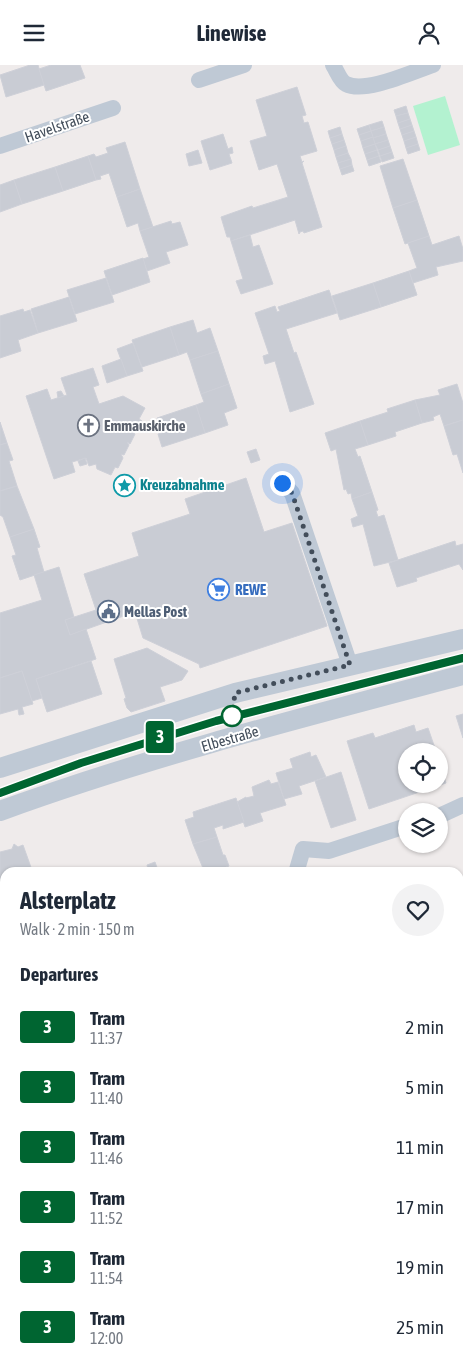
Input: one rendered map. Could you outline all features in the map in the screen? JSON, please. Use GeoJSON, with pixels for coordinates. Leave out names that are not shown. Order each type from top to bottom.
{"type":"FeatureCollection","features":[{"type":"Feature","properties":{"kind":"street"},"geometry":{"type":"LineString","coordinates":[[199,80],[244,65]]}},
{"type":"Feature","properties":{"kind":"street"},"geometry":{"type":"LineString","coordinates":[[333,65],[344,83],[354,87],[366,87],[433,65]]}},
{"type":"Feature","properties":{"kind":"street","name":"Havelstraße"},"geometry":{"type":"LineString","coordinates":[[0,146],[114,108]]}},
{"type":"Feature","properties":{"kind":"street"},"geometry":{"type":"LineString","coordinates":[[282,483],[292,493],[350,665]]}},
{"type":"Feature","properties":{"kind":"street"},"geometry":{"type":"LineString","coordinates":[[0,767],[235,693],[463,639]]}},
{"type":"Feature","properties":{"kind":"street","name":"Elbestraße"},"geometry":{"type":"LineString","coordinates":[[0,811],[63,788],[144,763],[463,675]]}},
{"type":"Feature","properties":{"kind":"street"},"geometry":{"type":"LineString","coordinates":[[448,812],[463,805]]}},
{"type":"Feature","properties":{"kind":"street"},"geometry":{"type":"LineString","coordinates":[[298,867],[303,849],[329,851],[398,829]]}},
{"type":"Feature","properties":{"kind":"green space"},"geometry":{"type":"Polygon","coordinates":[[[445,96],[460,145],[428,155],[413,106],[445,96]]]}},
{"type":"Feature","properties":{"kind":"building"},"geometry":{"type":"Polygon","coordinates":[[[30,65],[38,65],[44,85],[6,97],[0,75],[30,65]]]}},
{"type":"Feature","properties":{"kind":"building"},"geometry":{"type":"Polygon","coordinates":[[[51,65],[80,65],[85,78],[46,91],[39,69],[51,65]]]}},
{"type":"Feature","properties":{"kind":"building"},"geometry":{"type":"Polygon","coordinates":[[[297,87],[306,115],[302,116],[304,123],[308,122],[317,151],[300,156],[302,162],[304,161],[302,163],[322,227],[304,233],[303,231],[299,234],[295,220],[231,241],[230,237],[227,237],[221,217],[252,206],[253,208],[288,197],[277,164],[259,170],[250,141],[267,136],[256,100],[297,87]]]}},
{"type":"Feature","properties":{"kind":"building"},"geometry":{"type":"Polygon","coordinates":[[[406,106],[408,113],[396,116],[394,110],[406,106]]]}},
{"type":"Feature","properties":{"kind":"building"},"geometry":{"type":"Polygon","coordinates":[[[408,113],[410,119],[398,123],[396,116],[408,113]]]}},
{"type":"Feature","properties":{"kind":"building"},"geometry":{"type":"Polygon","coordinates":[[[410,119],[412,125],[400,129],[398,123],[410,119]]]}},
{"type":"Feature","properties":{"kind":"building"},"geometry":{"type":"Polygon","coordinates":[[[382,121],[384,127],[371,131],[369,125],[382,121]]]}},
{"type":"Feature","properties":{"kind":"building"},"geometry":{"type":"Polygon","coordinates":[[[369,125],[371,131],[359,135],[357,129],[369,125]]]}},
{"type":"Feature","properties":{"kind":"building"},"geometry":{"type":"Polygon","coordinates":[[[412,125],[414,131],[402,135],[400,129],[412,125]]]}},
{"type":"Feature","properties":{"kind":"building"},"geometry":{"type":"Polygon","coordinates":[[[340,127],[342,134],[330,138],[328,131],[340,127]]]}},
{"type":"Feature","properties":{"kind":"building"},"geometry":{"type":"Polygon","coordinates":[[[384,127],[386,134],[373,138],[371,131],[384,127]]]}},
{"type":"Feature","properties":{"kind":"building"},"geometry":{"type":"Polygon","coordinates":[[[371,131],[373,137],[361,141],[359,135],[371,131]]]}},
{"type":"Feature","properties":{"kind":"building"},"geometry":{"type":"Polygon","coordinates":[[[414,131],[416,137],[404,141],[402,135],[414,131]]]}},
{"type":"Feature","properties":{"kind":"building"},"geometry":{"type":"Polygon","coordinates":[[[223,134],[228,149],[232,147],[233,153],[229,154],[232,163],[210,170],[201,141],[223,134]]]}},
{"type":"Feature","properties":{"kind":"building"},"geometry":{"type":"Polygon","coordinates":[[[342,134],[344,140],[332,144],[330,138],[342,134]]]}},
{"type":"Feature","properties":{"kind":"building"},"geometry":{"type":"Polygon","coordinates":[[[386,134],[388,140],[375,144],[373,138],[386,134]]]}},
{"type":"Feature","properties":{"kind":"building"},"geometry":{"type":"Polygon","coordinates":[[[373,137],[375,144],[363,148],[361,141],[373,137]]]}},
{"type":"Feature","properties":{"kind":"building"},"geometry":{"type":"Polygon","coordinates":[[[416,137],[418,144],[406,148],[404,141],[416,137]]]}},
{"type":"Feature","properties":{"kind":"building"},"geometry":{"type":"Polygon","coordinates":[[[344,140],[346,146],[334,150],[332,144],[344,140]]]}},
{"type":"Feature","properties":{"kind":"building"},"geometry":{"type":"Polygon","coordinates":[[[388,140],[390,146],[378,150],[375,144],[388,140]]]}},
{"type":"Feature","properties":{"kind":"building"},"geometry":{"type":"Polygon","coordinates":[[[125,142],[140,189],[117,197],[109,173],[100,176],[101,179],[96,180],[88,156],[94,154],[96,157],[108,153],[106,148],[125,142]]]}},
{"type":"Feature","properties":{"kind":"building"},"geometry":{"type":"Polygon","coordinates":[[[375,144],[377,150],[365,154],[363,148],[375,144]]]}},
{"type":"Feature","properties":{"kind":"building"},"geometry":{"type":"Polygon","coordinates":[[[418,144],[420,150],[408,154],[406,148],[418,144]]]}},
{"type":"Feature","properties":{"kind":"building"},"geometry":{"type":"Polygon","coordinates":[[[346,146],[348,153],[336,157],[334,150],[346,146]]]}},
{"type":"Feature","properties":{"kind":"building"},"geometry":{"type":"Polygon","coordinates":[[[390,146],[392,152],[380,156],[378,150],[390,146]]]}},
{"type":"Feature","properties":{"kind":"building"},"geometry":{"type":"Polygon","coordinates":[[[198,150],[202,163],[189,166],[186,154],[198,150]]]}},
{"type":"Feature","properties":{"kind":"building"},"geometry":{"type":"Polygon","coordinates":[[[377,150],[379,156],[367,160],[365,154],[377,150]]]}},
{"type":"Feature","properties":{"kind":"building"},"geometry":{"type":"Polygon","coordinates":[[[392,152],[394,158],[382,162],[380,156],[392,152]]]}},
{"type":"Feature","properties":{"kind":"building"},"geometry":{"type":"Polygon","coordinates":[[[348,153],[351,159],[338,163],[336,157],[348,153]]]}},
{"type":"Feature","properties":{"kind":"building"},"geometry":{"type":"Polygon","coordinates":[[[88,156],[96,180],[63,191],[55,167],[88,156]]]}},
{"type":"Feature","properties":{"kind":"building"},"geometry":{"type":"Polygon","coordinates":[[[379,156],[381,162],[369,166],[367,160],[379,156]]]}},
{"type":"Feature","properties":{"kind":"building"},"geometry":{"type":"Polygon","coordinates":[[[351,159],[352,165],[340,169],[338,163],[351,159]]]}},
{"type":"Feature","properties":{"kind":"building"},"geometry":{"type":"Polygon","coordinates":[[[403,159],[417,200],[393,208],[380,166],[403,159]]]}},
{"type":"Feature","properties":{"kind":"building"},"geometry":{"type":"Polygon","coordinates":[[[352,165],[354,171],[342,175],[340,169],[352,165]]]}},
{"type":"Feature","properties":{"kind":"building"},"geometry":{"type":"Polygon","coordinates":[[[55,167],[63,191],[22,204],[14,180],[55,167]]]}},
{"type":"Feature","properties":{"kind":"building"},"geometry":{"type":"Polygon","coordinates":[[[14,180],[22,204],[0,212],[0,185],[14,180]]]}},
{"type":"Feature","properties":{"kind":"building"},"geometry":{"type":"Polygon","coordinates":[[[140,189],[153,227],[140,231],[138,223],[127,227],[117,197],[140,189]]]}},
{"type":"Feature","properties":{"kind":"building"},"geometry":{"type":"Polygon","coordinates":[[[417,200],[429,236],[405,244],[393,208],[417,200]]]}},
{"type":"Feature","properties":{"kind":"building"},"geometry":{"type":"Polygon","coordinates":[[[171,221],[172,224],[180,222],[188,245],[166,252],[170,263],[147,271],[143,259],[149,257],[140,231],[171,221]]]}},
{"type":"Feature","properties":{"kind":"building"},"geometry":{"type":"Polygon","coordinates":[[[250,235],[253,247],[259,245],[273,284],[241,294],[236,281],[243,279],[231,241],[250,235]]]}},
{"type":"Feature","properties":{"kind":"building"},"geometry":{"type":"Polygon","coordinates":[[[429,236],[432,245],[459,236],[463,249],[463,261],[436,267],[438,275],[413,283],[409,271],[417,268],[408,243],[429,236]]]}},
{"type":"Feature","properties":{"kind":"building"},"geometry":{"type":"Polygon","coordinates":[[[143,258],[150,282],[112,295],[104,271],[143,258]]]}},
{"type":"Feature","properties":{"kind":"building"},"geometry":{"type":"Polygon","coordinates":[[[409,271],[417,295],[381,307],[373,283],[409,271]]]}},
{"type":"Feature","properties":{"kind":"building"},"geometry":{"type":"Polygon","coordinates":[[[106,278],[114,302],[75,314],[67,290],[106,278]]]}},
{"type":"Feature","properties":{"kind":"building"},"geometry":{"type":"Polygon","coordinates":[[[373,283],[381,307],[340,320],[332,296],[373,283]]]}},
{"type":"Feature","properties":{"kind":"building"},"geometry":{"type":"Polygon","coordinates":[[[329,290],[337,313],[286,329],[314,404],[290,412],[275,361],[265,364],[263,356],[269,354],[255,313],[275,306],[277,312],[280,311],[278,307],[329,290]]]}},
{"type":"Feature","properties":{"kind":"building"},"geometry":{"type":"Polygon","coordinates":[[[69,297],[77,321],[38,333],[31,309],[69,297]]]}},
{"type":"Feature","properties":{"kind":"building"},"geometry":{"type":"Polygon","coordinates":[[[23,309],[24,312],[30,310],[38,333],[18,340],[21,351],[0,358],[0,316],[23,309]]]}},
{"type":"Feature","properties":{"kind":"building"},"geometry":{"type":"Polygon","coordinates":[[[193,320],[197,333],[210,328],[218,351],[190,360],[187,352],[179,355],[170,327],[193,320]]]}},
{"type":"Feature","properties":{"kind":"building"},"geometry":{"type":"Polygon","coordinates":[[[170,327],[179,355],[142,367],[132,340],[170,327]]]}},
{"type":"Feature","properties":{"kind":"building"},"geometry":{"type":"Polygon","coordinates":[[[133,343],[143,371],[127,376],[117,349],[133,343]]]}},
{"type":"Feature","properties":{"kind":"building"},"geometry":{"type":"Polygon","coordinates":[[[218,351],[229,384],[201,394],[190,360],[218,351]]]}},
{"type":"Feature","properties":{"kind":"building"},"geometry":{"type":"Polygon","coordinates":[[[121,359],[127,376],[107,383],[102,366],[121,359]]]}},
{"type":"Feature","properties":{"kind":"building","name":"Emmauskirche"},"geometry":{"type":"Polygon","coordinates":[[[93,368],[99,385],[93,387],[99,404],[123,396],[145,408],[139,419],[142,421],[136,432],[132,432],[135,434],[130,444],[127,442],[129,445],[124,455],[121,454],[123,458],[118,468],[115,467],[111,475],[97,469],[96,464],[89,466],[86,458],[72,462],[75,472],[54,479],[26,396],[47,389],[51,400],[67,395],[61,378],[93,368]]]}},
{"type":"Feature","properties":{"kind":"building"},"geometry":{"type":"Polygon","coordinates":[[[229,384],[237,408],[224,413],[228,425],[205,433],[196,405],[204,402],[201,394],[229,384]]]}},
{"type":"Feature","properties":{"kind":"building"},"geometry":{"type":"Polygon","coordinates":[[[457,384],[463,403],[463,420],[444,426],[440,414],[433,417],[434,420],[422,423],[415,400],[440,395],[438,390],[457,384]]]}},
{"type":"Feature","properties":{"kind":"building"},"geometry":{"type":"Polygon","coordinates":[[[61,391],[64,396],[58,398],[57,392],[61,391]]]}},
{"type":"Feature","properties":{"kind":"building"},"geometry":{"type":"Polygon","coordinates":[[[415,400],[422,423],[395,432],[396,436],[368,445],[360,421],[388,412],[387,409],[415,400]]]}},
{"type":"Feature","properties":{"kind":"building"},"geometry":{"type":"Polygon","coordinates":[[[196,405],[205,433],[162,447],[158,434],[162,433],[157,418],[196,405]]]}},
{"type":"Feature","properties":{"kind":"building"},"geometry":{"type":"Polygon","coordinates":[[[463,420],[463,473],[457,454],[453,455],[444,426],[463,420]]]}},
{"type":"Feature","properties":{"kind":"building"},"geometry":{"type":"Polygon","coordinates":[[[360,421],[368,445],[355,449],[358,457],[360,456],[372,492],[352,499],[351,493],[348,494],[346,489],[344,490],[336,449],[331,451],[325,433],[360,421]]]}},
{"type":"Feature","properties":{"kind":"building"},"geometry":{"type":"Polygon","coordinates":[[[0,422],[7,443],[0,445],[0,422]]]}},
{"type":"Feature","properties":{"kind":"building"},"geometry":{"type":"Polygon","coordinates":[[[7,443],[13,460],[9,461],[17,486],[0,491],[0,445],[7,443]]]}},
{"type":"Feature","properties":{"kind":"building"},"geometry":{"type":"Polygon","coordinates":[[[256,449],[260,460],[251,463],[247,452],[256,449]]]}},
{"type":"Feature","properties":{"kind":"building"},"geometry":{"type":"Polygon","coordinates":[[[85,458],[87,464],[80,466],[78,461],[85,458]]]}},
{"type":"Feature","properties":{"kind":"building"},"geometry":{"type":"Polygon","coordinates":[[[246,478],[264,532],[292,523],[327,626],[200,668],[199,664],[143,638],[135,612],[70,635],[65,620],[96,610],[84,574],[139,556],[132,533],[190,514],[185,499],[246,478]]]}},
{"type":"Feature","properties":{"kind":"building"},"geometry":{"type":"Polygon","coordinates":[[[17,486],[34,529],[10,537],[3,517],[0,515],[0,491],[17,486]]]}},
{"type":"Feature","properties":{"kind":"building"},"geometry":{"type":"Polygon","coordinates":[[[372,492],[378,510],[376,511],[378,517],[384,515],[398,560],[374,566],[363,524],[353,527],[351,519],[358,516],[352,499],[372,492]]]}},
{"type":"Feature","properties":{"kind":"building"},"geometry":{"type":"Polygon","coordinates":[[[34,529],[40,547],[37,548],[44,572],[20,580],[12,556],[16,555],[10,537],[34,529]]]}},
{"type":"Feature","properties":{"kind":"building"},"geometry":{"type":"Polygon","coordinates":[[[455,541],[456,546],[463,544],[463,570],[459,564],[416,578],[417,581],[397,587],[389,563],[455,541]]]}},
{"type":"Feature","properties":{"kind":"building"},"geometry":{"type":"Polygon","coordinates":[[[59,567],[74,617],[65,620],[70,635],[86,629],[96,659],[36,679],[42,698],[32,701],[22,671],[0,678],[0,613],[42,600],[34,575],[59,567]]]}},
{"type":"Feature","properties":{"kind":"building"},"geometry":{"type":"Polygon","coordinates":[[[147,648],[188,671],[182,680],[160,687],[165,701],[131,712],[127,708],[124,699],[126,698],[114,659],[147,648]]]}},
{"type":"Feature","properties":{"kind":"building"},"geometry":{"type":"Polygon","coordinates":[[[91,661],[102,694],[47,712],[36,679],[91,661]]]}},
{"type":"Feature","properties":{"kind":"building"},"geometry":{"type":"Polygon","coordinates":[[[22,671],[33,704],[22,707],[24,714],[19,715],[18,709],[0,714],[0,678],[22,671]]]}},
{"type":"Feature","properties":{"kind":"building"},"geometry":{"type":"Polygon","coordinates":[[[463,714],[463,738],[456,716],[463,714]]]}},
{"type":"Feature","properties":{"kind":"building"},"geometry":{"type":"Polygon","coordinates":[[[414,725],[416,732],[428,728],[433,743],[398,743],[398,793],[416,793],[369,809],[347,741],[373,733],[375,738],[414,725]]]}},
{"type":"Feature","properties":{"kind":"building"},"geometry":{"type":"Polygon","coordinates":[[[310,752],[311,757],[316,755],[326,777],[299,786],[302,794],[284,799],[276,773],[293,768],[290,759],[310,752]]]}},
{"type":"Feature","properties":{"kind":"building"},"geometry":{"type":"Polygon","coordinates":[[[341,772],[356,820],[331,828],[315,781],[341,772]]]}},
{"type":"Feature","properties":{"kind":"building"},"geometry":{"type":"Polygon","coordinates":[[[269,780],[271,784],[278,782],[286,805],[260,813],[263,821],[245,827],[237,802],[246,797],[254,796],[252,787],[269,780]]]}},
{"type":"Feature","properties":{"kind":"building"},"geometry":{"type":"Polygon","coordinates":[[[236,798],[244,822],[223,829],[223,825],[214,828],[217,837],[193,844],[185,820],[194,817],[193,812],[236,798]]]}},
{"type":"Feature","properties":{"kind":"building"},"geometry":{"type":"Polygon","coordinates":[[[217,837],[229,866],[203,867],[193,844],[217,837]]]}},
{"type":"Feature","properties":{"kind":"building"},"geometry":{"type":"Polygon","coordinates":[[[14,844],[18,847],[23,845],[31,867],[0,867],[0,852],[12,849],[14,844]]]}},
{"type":"Feature","properties":{"kind":"building"},"geometry":{"type":"Polygon","coordinates":[[[155,862],[157,867],[148,867],[147,865],[155,862]]]}},
{"type":"Feature","properties":{"kind":"tram line"},"geometry":{"type":"LineString","coordinates":[[0,793],[81,763],[232,716],[463,658]]}},
{"type":"Feature","properties":{"kind":"tram line","name":"3"},"geometry":{"type":"LineString","coordinates":[[0,793],[81,763],[216,721],[463,658]]}},
{"type":"Feature","properties":{"kind":"place","name":"Emmauskirche"},"geometry":{"type":"Point","coordinates":[88,426]}},
{"type":"Feature","properties":{"kind":"place","name":"Kreuzabnahme"},"geometry":{"type":"Point","coordinates":[124,485]}},
{"type":"Feature","properties":{"kind":"place","name":"REWE"},"geometry":{"type":"Point","coordinates":[219,590]}},
{"type":"Feature","properties":{"kind":"place","name":"Mellas Post"},"geometry":{"type":"Point","coordinates":[108,612]}},
{"type":"Feature","properties":{"kind":"route"},"geometry":{"type":"LineString","coordinates":[[232,716],[235,693],[350,665],[292,493],[282,483]]}}]}
